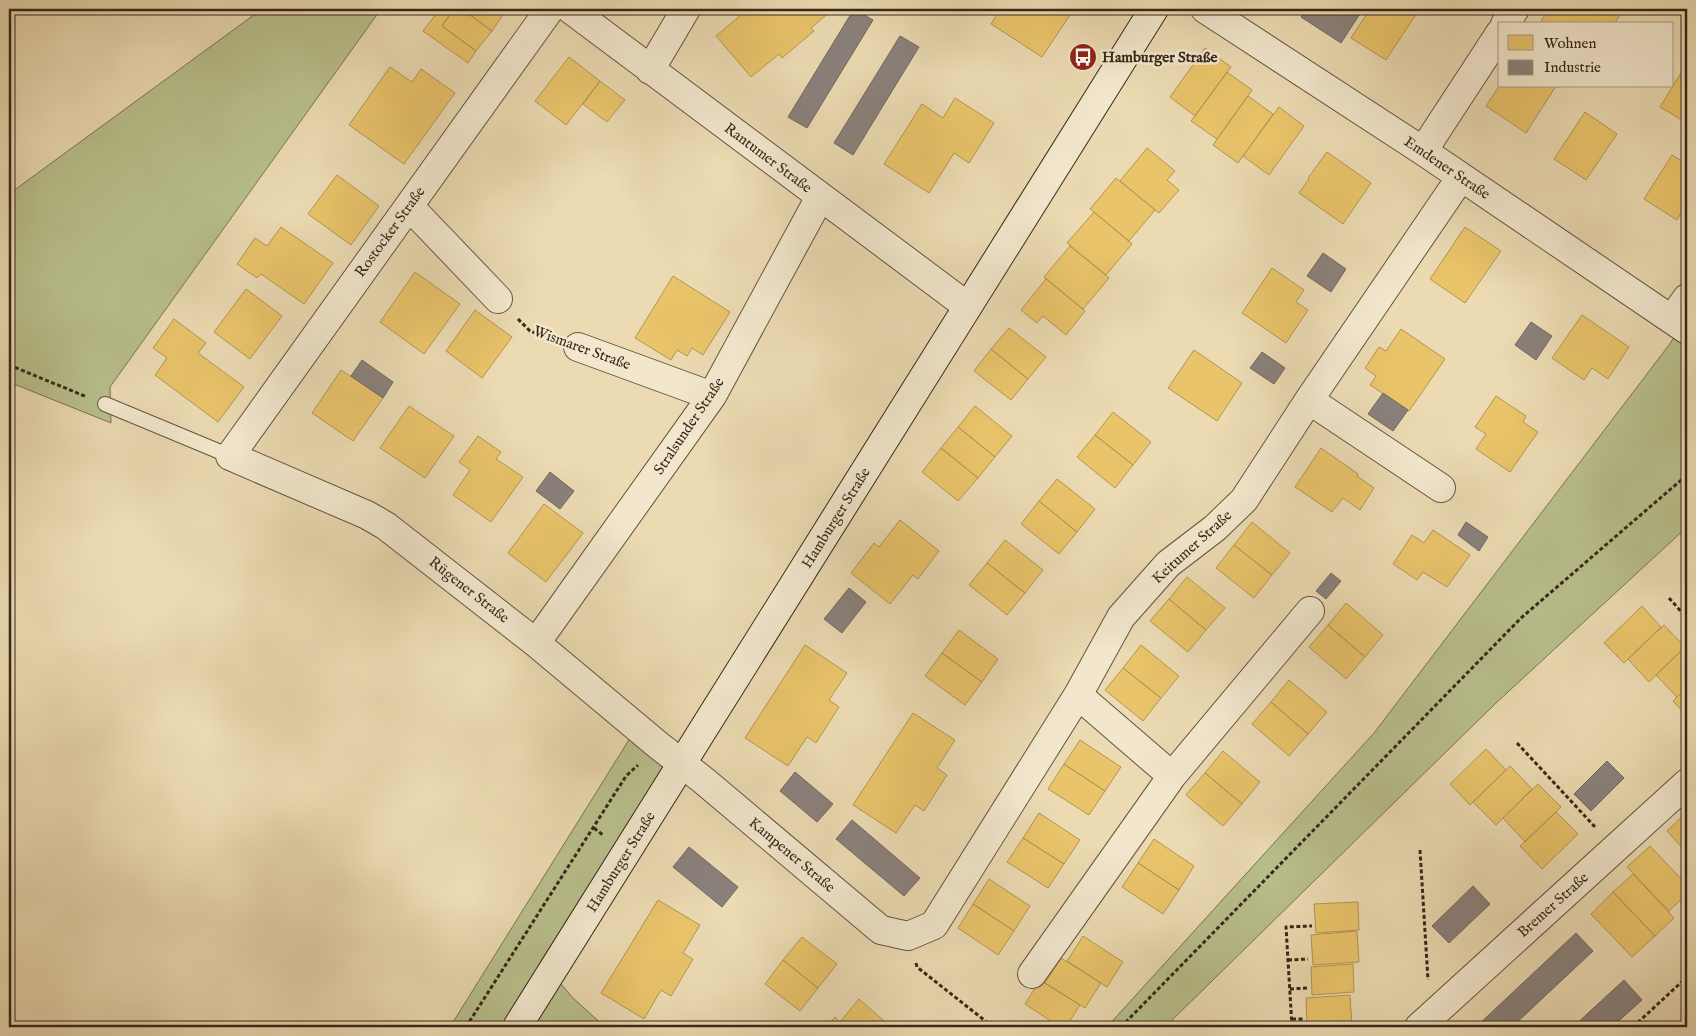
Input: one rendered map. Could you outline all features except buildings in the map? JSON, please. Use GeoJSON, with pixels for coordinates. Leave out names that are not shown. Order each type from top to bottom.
{"type":"FeatureCollection","features":[{"type":"Feature","properties":{"kind":"street","name":"Rostocker Straße"},"geometry":{"type":"LineString","coordinates":[[230,456],[550,9]]}},
{"type":"Feature","properties":{"kind":"street","name":"Rantumer Straße"},"geometry":{"type":"LineString","coordinates":[[570,9],[967,306]]}},
{"type":"Feature","properties":{"kind":"street"},"geometry":{"type":"LineString","coordinates":[[650,70],[686,9]]}},
{"type":"Feature","properties":{"kind":"street","name":"Hamburger Straße"},"geometry":{"type":"LineString","coordinates":[[517,1027],[1154,9]]}},
{"type":"Feature","properties":{"kind":"street","name":"Emdener Straße"},"geometry":{"type":"LineString","coordinates":[[1205,9],[1461,177],[1682,316]]}},
{"type":"Feature","properties":{"kind":"street"},"geometry":{"type":"LineString","coordinates":[[1507,22],[1515,9]]}},
{"type":"Feature","properties":{"kind":"street"},"geometry":{"type":"LineString","coordinates":[[1423,151],[1498,35]]}},
{"type":"Feature","properties":{"kind":"street","name":"Keitumer Straße"},"geometry":{"type":"LineString","coordinates":[[908,936],[934,925],[1078,696],[1121,617],[1168,564],[1215,528],[1244,500],[1309,400],[1461,177]]}},
{"type":"Feature","properties":{"kind":"street","name":"Stralsunder Straße"},"geometry":{"type":"LineString","coordinates":[[536,643],[712,396],[820,197]]}},
{"type":"Feature","properties":{"kind":"street"},"geometry":{"type":"LineString","coordinates":[[409,206],[498,299]]}},
{"type":"Feature","properties":{"kind":"street","name":"Wismarer Straße"},"geometry":{"type":"LineString","coordinates":[[578,348],[712,396]]}},
{"type":"Feature","properties":{"kind":"street"},"geometry":{"type":"LineString","coordinates":[[1309,400],[1442,488]]}},
{"type":"Feature","properties":{"kind":"street","name":"Rügener Straße"},"geometry":{"type":"LineString","coordinates":[[230,456],[367,515],[386,526],[536,643],[658,745],[683,763]]}},
{"type":"Feature","properties":{"kind":"street"},"geometry":{"type":"LineString","coordinates":[[1032,974],[1172,776],[1310,611]]}},
{"type":"Feature","properties":{"kind":"street"},"geometry":{"type":"LineString","coordinates":[[1078,696],[1172,776]]}},
{"type":"Feature","properties":{"kind":"street","name":"Kampener Straße"},"geometry":{"type":"LineString","coordinates":[[683,763],[881,930],[908,936]]}},
{"type":"Feature","properties":{"kind":"street","name":"Bremer Straße"},"geometry":{"type":"LineString","coordinates":[[1424,1022],[1687,783]]}},
{"type":"Feature","properties":{"kind":"lane"},"geometry":{"type":"LineString","coordinates":[[105,404],[230,456]]}},
{"type":"Feature","properties":{"kind":"path","name":"Wismarer Straße"},"geometry":{"type":"LineString","coordinates":[[498,299],[530,330],[578,348]]}},
{"type":"Feature","properties":{"kind":"path"},"geometry":{"type":"LineString","coordinates":[[9,365],[105,404]]}},
{"type":"Feature","properties":{"kind":"path"},"geometry":{"type":"LineString","coordinates":[[1121,1027],[1520,618],[1687,475]]}},
{"type":"Feature","properties":{"kind":"path"},"geometry":{"type":"LineString","coordinates":[[1669,598],[1687,618]]}},
{"type":"Feature","properties":{"kind":"path"},"geometry":{"type":"LineString","coordinates":[[1517,743],[1615,848]]}},
{"type":"Feature","properties":{"kind":"path"},"geometry":{"type":"LineString","coordinates":[[466,1027],[626,776],[658,745]]}},
{"type":"Feature","properties":{"kind":"path"},"geometry":{"type":"LineString","coordinates":[[1420,850],[1424,1022]]}},
{"type":"Feature","properties":{"kind":"path"},"geometry":{"type":"LineString","coordinates":[[1292,1027],[1286,927],[1312,926]]}},
{"type":"Feature","properties":{"kind":"path"},"geometry":{"type":"LineString","coordinates":[[908,936],[917,968],[994,1027]]}},
{"type":"Feature","properties":{"kind":"path"},"geometry":{"type":"LineString","coordinates":[[1288,960],[1308,958]]}},
{"type":"Feature","properties":{"kind":"path"},"geometry":{"type":"LineString","coordinates":[[1633,1027],[1687,977]]}},
{"type":"Feature","properties":{"kind":"path"},"geometry":{"type":"LineString","coordinates":[[1290,989],[1307,988]]}},
{"type":"Feature","properties":{"kind":"path"},"geometry":{"type":"LineString","coordinates":[[1292,1020],[1304,1019]]}},
{"type":"Feature","properties":{"kind":"green space"},"geometry":{"type":"Polygon","coordinates":[[[262,9],[381,9],[110,387],[111,423],[9,382],[9,194],[262,9]]]}},
{"type":"Feature","properties":{"kind":"green space"},"geometry":{"type":"Polygon","coordinates":[[[1687,317],[1687,527],[1496,703],[1165,1027],[1107,1027],[1374,733],[1669,345],[1687,317]]]}},
{"type":"Feature","properties":{"kind":"green space"},"geometry":{"type":"Polygon","coordinates":[[[632,735],[663,768],[541,961],[573,998],[605,1027],[450,1027],[632,735]]]}},
{"type":"Feature","properties":{"kind":"place","name":"Hamburger Straße"},"geometry":{"type":"Point","coordinates":[1083,57]}}]}
